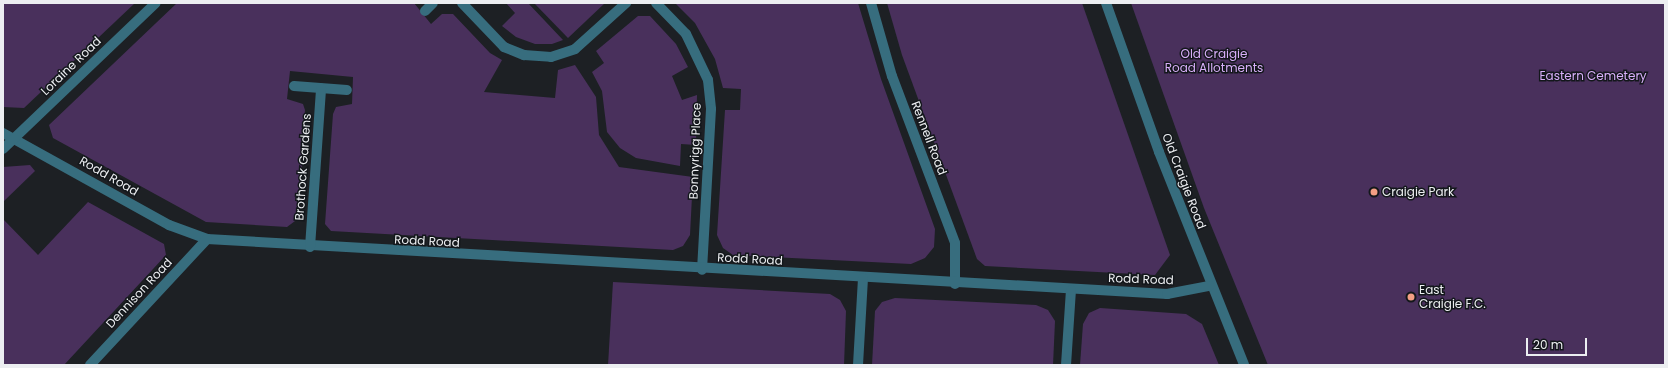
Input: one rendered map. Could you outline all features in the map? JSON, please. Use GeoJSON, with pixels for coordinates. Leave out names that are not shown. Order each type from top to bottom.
{"type":"FeatureCollection","features":[{"type":"Feature","properties":{"kind":"street","name":"Loraine Road"},"geometry":{"type":"LineString","coordinates":[[3,148],[156,3]]}},
{"type":"Feature","properties":{"kind":"street"},"geometry":{"type":"LineString","coordinates":[[425,11],[433,3]]}},
{"type":"Feature","properties":{"kind":"street"},"geometry":{"type":"LineString","coordinates":[[462,3],[504,47],[524,56],[551,57],[580,45],[626,3]]}},
{"type":"Feature","properties":{"kind":"street","name":"Bonnyrigg Place"},"geometry":{"type":"LineString","coordinates":[[656,3],[686,34],[708,80],[711,109],[702,270]]}},
{"type":"Feature","properties":{"kind":"street","name":"Rennell Road"},"geometry":{"type":"LineString","coordinates":[[871,3],[892,76],[955,243],[955,284]]}},
{"type":"Feature","properties":{"kind":"street","name":"Old Craigie Road"},"geometry":{"type":"LineString","coordinates":[[1106,3],[1209,286],[1244,365]]}},
{"type":"Feature","properties":{"kind":"street"},"geometry":{"type":"LineString","coordinates":[[294,86],[347,90]]}},
{"type":"Feature","properties":{"kind":"street","name":"Brothock Gardens"},"geometry":{"type":"LineString","coordinates":[[310,247],[321,88]]}},
{"type":"Feature","properties":{"kind":"street","name":"Rodd Road"},"geometry":{"type":"LineString","coordinates":[[3,133],[169,225],[207,239],[310,247],[1071,290],[1167,294],[1209,286]]}},
{"type":"Feature","properties":{"kind":"street","name":"Dennison Road"},"geometry":{"type":"LineString","coordinates":[[90,365],[207,239]]}},
{"type":"Feature","properties":{"kind":"street"},"geometry":{"type":"LineString","coordinates":[[858,365],[863,278]]}},
{"type":"Feature","properties":{"kind":"street"},"geometry":{"type":"LineString","coordinates":[[1066,365],[1071,290]]}},
{"type":"Feature","properties":{"kind":"green space"},"geometry":{"type":"Polygon","coordinates":[[[3,3],[135,3],[24,108],[3,107],[3,3]]]}},
{"type":"Feature","properties":{"kind":"green space"},"geometry":{"type":"Polygon","coordinates":[[[177,3],[414,3],[431,24],[442,14],[453,14],[490,53],[502,60],[484,92],[555,98],[558,70],[575,65],[596,97],[599,135],[619,167],[693,177],[690,235],[683,246],[673,250],[331,231],[325,224],[333,114],[336,107],[352,104],[353,77],[290,71],[287,99],[303,104],[305,110],[299,218],[287,227],[206,222],[53,138],[49,125],[177,3]]]}},
{"type":"Feature","properties":{"kind":"green space"},"geometry":{"type":"Polygon","coordinates":[[[506,3],[528,3],[563,40],[552,44],[535,44],[516,37],[502,26],[515,13],[506,3]]]}},
{"type":"Feature","properties":{"kind":"green space"},"geometry":{"type":"Polygon","coordinates":[[[534,3],[605,3],[568,38],[534,3]]]}},
{"type":"Feature","properties":{"kind":"green space"},"geometry":{"type":"Polygon","coordinates":[[[675,3],[858,3],[881,79],[935,229],[934,247],[925,258],[911,264],[733,255],[723,248],[717,235],[725,110],[740,110],[741,89],[723,88],[715,59],[695,23],[675,3]]]}},
{"type":"Feature","properties":{"kind":"green space"},"geometry":{"type":"Polygon","coordinates":[[[887,3],[1082,3],[1170,255],[1155,275],[985,266],[977,259],[902,55],[887,3]]]}},
{"type":"Feature","properties":{"kind":"green space"},"geometry":{"type":"Polygon","coordinates":[[[1131,3],[1665,3],[1665,365],[1268,365],[1204,208],[1131,3]]]}},
{"type":"Feature","properties":{"kind":"green space"},"geometry":{"type":"Polygon","coordinates":[[[638,16],[650,16],[676,44],[688,67],[672,76],[682,100],[697,95],[696,145],[681,144],[680,166],[636,158],[620,148],[607,132],[602,91],[592,72],[604,63],[596,51],[638,16]]]}},
{"type":"Feature","properties":{"kind":"green space"},"geometry":{"type":"Polygon","coordinates":[[[30,165],[35,171],[3,202],[3,167],[30,165]]]}},
{"type":"Feature","properties":{"kind":"green space"},"geometry":{"type":"Polygon","coordinates":[[[88,202],[164,244],[166,255],[64,365],[3,365],[3,219],[38,255],[88,202]]]}},
{"type":"Feature","properties":{"kind":"green space"},"geometry":{"type":"Polygon","coordinates":[[[613,282],[830,294],[840,300],[846,311],[844,365],[608,365],[613,282]]]}},
{"type":"Feature","properties":{"kind":"green space"},"geometry":{"type":"Polygon","coordinates":[[[895,298],[1036,305],[1048,310],[1055,321],[1053,365],[872,365],[875,311],[882,302],[895,298]]]}},
{"type":"Feature","properties":{"kind":"green space"},"geometry":{"type":"Polygon","coordinates":[[[1100,308],[1186,314],[1202,324],[1219,365],[1080,365],[1083,324],[1089,313],[1100,308]]]}},
{"type":"Feature","properties":{"kind":"place","name":"Craigie Park"},"geometry":{"type":"Point","coordinates":[1374,192]}},
{"type":"Feature","properties":{"kind":"place","name":"East Craigie F.C."},"geometry":{"type":"Point","coordinates":[1411,297]}},
{"type":"Feature","properties":{"kind":"park label","name":"Old Craigie Road Allotments"},"geometry":{"type":"Point","coordinates":[1214,61]}},
{"type":"Feature","properties":{"kind":"park label","name":"Eastern Cemetery"},"geometry":{"type":"Point","coordinates":[1593,76]}}]}
